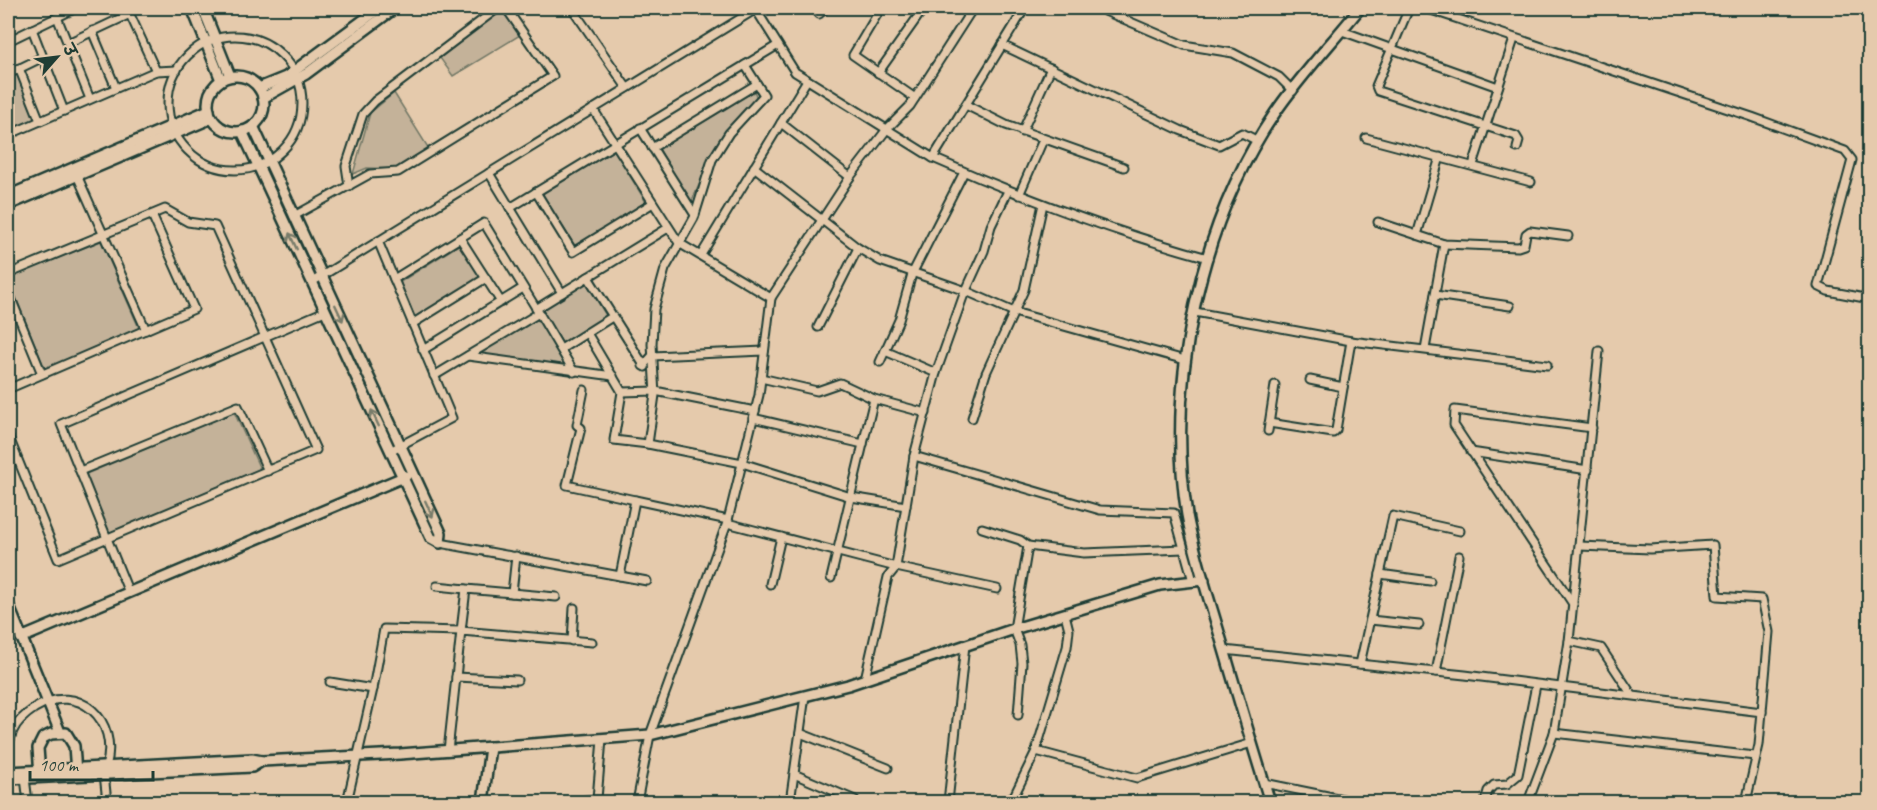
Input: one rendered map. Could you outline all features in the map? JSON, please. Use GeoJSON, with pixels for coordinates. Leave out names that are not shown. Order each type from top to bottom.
{"type":"FeatureCollection","features":[{"type":"Feature","properties":{"kind":"street"},"geometry":{"type":"LineString","coordinates":[[8,41],[76,8]]}},
{"type":"Feature","properties":{"kind":"street"},"geometry":{"type":"LineString","coordinates":[[192,8],[220,80]]}},
{"type":"Feature","properties":{"kind":"street"},"geometry":{"type":"LineString","coordinates":[[203,8],[230,76]]}},
{"type":"Feature","properties":{"kind":"street"},"geometry":{"type":"LineString","coordinates":[[259,88],[296,75],[380,8]]}},
{"type":"Feature","properties":{"kind":"street"},"geometry":{"type":"LineString","coordinates":[[263,98],[394,8]]}},
{"type":"Feature","properties":{"kind":"street"},"geometry":{"type":"LineString","coordinates":[[349,186],[346,166],[363,114],[375,101],[498,8]]}},
{"type":"Feature","properties":{"kind":"street"},"geometry":{"type":"LineString","coordinates":[[294,216],[370,174],[398,172],[553,76],[506,8]]}},
{"type":"Feature","properties":{"kind":"street"},"geometry":{"type":"LineString","coordinates":[[572,8],[627,88]]}},
{"type":"Feature","properties":{"kind":"street"},"geometry":{"type":"LineString","coordinates":[[312,282],[755,8],[795,72],[933,158],[1008,191],[1127,236],[1208,258]]}},
{"type":"Feature","properties":{"kind":"street"},"geometry":{"type":"LineString","coordinates":[[815,8],[819,14],[826,8]]}},
{"type":"Feature","properties":{"kind":"street"},"geometry":{"type":"LineString","coordinates":[[881,8],[853,55],[915,98]]}},
{"type":"Feature","properties":{"kind":"street"},"geometry":{"type":"LineString","coordinates":[[879,73],[924,8]]}},
{"type":"Feature","properties":{"kind":"street"},"geometry":{"type":"LineString","coordinates":[[637,802],[650,735],[728,521],[761,378],[771,298],[850,177],[887,129],[915,98],[973,8]]}},
{"type":"Feature","properties":{"kind":"street"},"geometry":{"type":"LineString","coordinates":[[933,158],[1025,8]]}},
{"type":"Feature","properties":{"kind":"street"},"geometry":{"type":"LineString","coordinates":[[1098,8],[1184,45],[1233,54],[1279,77],[1293,91]]}},
{"type":"Feature","properties":{"kind":"street"},"geometry":{"type":"LineString","coordinates":[[1269,802],[1204,580],[1188,516],[1180,437],[1185,360],[1208,258],[1229,201],[1258,141],[1275,112],[1360,8]]}},
{"type":"Feature","properties":{"kind":"street"},"geometry":{"type":"LineString","coordinates":[[1409,8],[1376,86],[1378,91],[1486,124],[1516,136],[1519,141],[1517,148]]}},
{"type":"Feature","properties":{"kind":"street"},"geometry":{"type":"LineString","coordinates":[[1425,8],[1752,117],[1845,151],[1852,160],[1818,278],[1818,286],[1828,291],[1869,299]]}},
{"type":"Feature","properties":{"kind":"street"},"geometry":{"type":"LineString","coordinates":[[68,43],[129,10],[156,71]]}},
{"type":"Feature","properties":{"kind":"street"},"geometry":{"type":"LineString","coordinates":[[57,17],[90,99]]}},
{"type":"Feature","properties":{"kind":"street"},"geometry":{"type":"LineString","coordinates":[[32,29],[64,111]]}},
{"type":"Feature","properties":{"kind":"street"},"geometry":{"type":"LineString","coordinates":[[92,31],[116,88]]}},
{"type":"Feature","properties":{"kind":"street"},"geometry":{"type":"LineString","coordinates":[[1342,31],[1498,87]]}},
{"type":"Feature","properties":{"kind":"street"},"geometry":{"type":"LineString","coordinates":[[242,36],[262,41],[278,51],[296,75],[302,111],[297,128],[282,150],[269,161],[258,166],[240,170],[219,168],[202,160],[187,149],[174,130],[169,94],[177,70],[184,58],[204,41],[215,39],[242,36]]}},
{"type":"Feature","properties":{"kind":"street"},"geometry":{"type":"LineString","coordinates":[[1473,165],[1515,39]]}},
{"type":"Feature","properties":{"kind":"street"},"geometry":{"type":"LineString","coordinates":[[510,208],[778,45]]}},
{"type":"Feature","properties":{"kind":"street"},"geometry":{"type":"LineString","coordinates":[[1002,45],[1180,130],[1219,145],[1242,134],[1258,141]]}},
{"type":"Feature","properties":{"kind":"street"},"geometry":{"type":"LineString","coordinates":[[8,74],[43,57]]}},
{"type":"Feature","properties":{"kind":"street"},"geometry":{"type":"LineString","coordinates":[[648,444],[655,391],[652,356],[654,309],[665,269],[695,215],[712,160],[729,133],[764,95],[746,65]]}},
{"type":"Feature","properties":{"kind":"street"},"geometry":{"type":"LineString","coordinates":[[19,68],[40,121]]}},
{"type":"Feature","properties":{"kind":"street"},"geometry":{"type":"LineString","coordinates":[[1022,132],[1051,68]]}},
{"type":"Feature","properties":{"kind":"street"},"geometry":{"type":"LineString","coordinates":[[8,135],[156,71],[177,70]]}},
{"type":"Feature","properties":{"kind":"street"},"geometry":{"type":"LineString","coordinates":[[230,76],[246,78],[259,88],[263,98],[262,114],[252,126],[242,131],[226,130],[211,114],[210,93],[220,80],[230,76]]}},
{"type":"Feature","properties":{"kind":"street"},"geometry":{"type":"LineString","coordinates":[[701,255],[807,80]]}},
{"type":"Feature","properties":{"kind":"street"},"geometry":{"type":"LineString","coordinates":[[652,148],[757,84]]}},
{"type":"Feature","properties":{"kind":"street"},"geometry":{"type":"LineString","coordinates":[[966,105],[1022,132],[1124,167]]}},
{"type":"Feature","properties":{"kind":"street"},"geometry":{"type":"LineString","coordinates":[[593,109],[678,243],[771,298]]}},
{"type":"Feature","properties":{"kind":"street"},"geometry":{"type":"LineString","coordinates":[[8,205],[75,172],[211,114]]}},
{"type":"Feature","properties":{"kind":"street"},"geometry":{"type":"LineString","coordinates":[[781,123],[850,177]]}},
{"type":"Feature","properties":{"kind":"street"},"geometry":{"type":"LineString","coordinates":[[252,126],[441,533],[440,543]]}},
{"type":"Feature","properties":{"kind":"street"},"geometry":{"type":"LineString","coordinates":[[640,128],[695,215]]}},
{"type":"Feature","properties":{"kind":"street"},"geometry":{"type":"LineString","coordinates":[[242,131],[430,538],[440,543],[647,581]]}},
{"type":"Feature","properties":{"kind":"street"},"geometry":{"type":"LineString","coordinates":[[1366,138],[1531,182]]}},
{"type":"Feature","properties":{"kind":"street"},"geometry":{"type":"LineString","coordinates":[[1019,195],[1043,140]]}},
{"type":"Feature","properties":{"kind":"street"},"geometry":{"type":"LineString","coordinates":[[1417,235],[1440,157]]}},
{"type":"Feature","properties":{"kind":"street"},"geometry":{"type":"LineString","coordinates":[[754,167],[858,248],[880,261],[966,291],[1014,312],[1185,360]]}},
{"type":"Feature","properties":{"kind":"street"},"geometry":{"type":"LineString","coordinates":[[880,363],[899,320],[912,274],[964,171]]}},
{"type":"Feature","properties":{"kind":"street"},"geometry":{"type":"LineString","coordinates":[[8,196],[75,172]]}},
{"type":"Feature","properties":{"kind":"street"},"geometry":{"type":"LineString","coordinates":[[75,172],[146,330]]}},
{"type":"Feature","properties":{"kind":"street"},"geometry":{"type":"LineString","coordinates":[[489,173],[562,293]]}},
{"type":"Feature","properties":{"kind":"street"},"geometry":{"type":"LineString","coordinates":[[865,679],[888,577],[896,567],[914,456],[936,373],[966,291],[984,251],[991,226],[1008,191]]}},
{"type":"Feature","properties":{"kind":"street"},"geometry":{"type":"LineString","coordinates":[[536,192],[573,252],[652,203]]}},
{"type":"Feature","properties":{"kind":"street"},"geometry":{"type":"LineString","coordinates":[[972,418],[986,373],[1024,290],[1043,204]]}},
{"type":"Feature","properties":{"kind":"street"},"geometry":{"type":"LineString","coordinates":[[8,273],[165,209],[189,222],[215,226],[316,450],[58,559],[8,435]]}},
{"type":"Feature","properties":{"kind":"street"},"geometry":{"type":"LineString","coordinates":[[8,389],[194,309],[152,215]]}},
{"type":"Feature","properties":{"kind":"street"},"geometry":{"type":"LineString","coordinates":[[1378,222],[1444,244],[1518,247],[1524,245],[1526,234],[1530,231],[1568,236]]}},
{"type":"Feature","properties":{"kind":"street"},"geometry":{"type":"LineString","coordinates":[[394,279],[484,223],[574,372]]}},
{"type":"Feature","properties":{"kind":"street"},"geometry":{"type":"LineString","coordinates":[[434,376],[668,228]]}},
{"type":"Feature","properties":{"kind":"street"},"geometry":{"type":"LineString","coordinates":[[460,238],[501,302]]}},
{"type":"Feature","properties":{"kind":"street"},"geometry":{"type":"LineString","coordinates":[[378,241],[452,418],[390,451]]}},
{"type":"Feature","properties":{"kind":"street"},"geometry":{"type":"LineString","coordinates":[[1425,349],[1444,244]]}},
{"type":"Feature","properties":{"kind":"street"},"geometry":{"type":"LineString","coordinates":[[818,327],[858,248]]}},
{"type":"Feature","properties":{"kind":"street"},"geometry":{"type":"LineString","coordinates":[[588,277],[643,366],[653,369]]}},
{"type":"Feature","properties":{"kind":"street"},"geometry":{"type":"LineString","coordinates":[[412,324],[486,278]]}},
{"type":"Feature","properties":{"kind":"street"},"geometry":{"type":"LineString","coordinates":[[423,350],[523,288]]}},
{"type":"Feature","properties":{"kind":"street"},"geometry":{"type":"LineString","coordinates":[[8,291],[42,374]]}},
{"type":"Feature","properties":{"kind":"street"},"geometry":{"type":"LineString","coordinates":[[1435,295],[1510,306]]}},
{"type":"Feature","properties":{"kind":"street"},"geometry":{"type":"LineString","coordinates":[[129,593],[61,424],[325,311]]}},
{"type":"Feature","properties":{"kind":"street"},"geometry":{"type":"LineString","coordinates":[[1195,312],[1351,341],[1547,365]]}},
{"type":"Feature","properties":{"kind":"street"},"geometry":{"type":"LineString","coordinates":[[561,350],[612,317]]}},
{"type":"Feature","properties":{"kind":"street"},"geometry":{"type":"LineString","coordinates":[[586,333],[622,392],[614,440],[648,444],[742,463],[850,496],[906,506]]}},
{"type":"Feature","properties":{"kind":"street"},"geometry":{"type":"LineString","coordinates":[[1275,385],[1268,427],[1333,433],[1336,430],[1351,341]]}},
{"type":"Feature","properties":{"kind":"street"},"geometry":{"type":"LineString","coordinates":[[643,366],[652,356],[764,351]]}},
{"type":"Feature","properties":{"kind":"street"},"geometry":{"type":"LineString","coordinates":[[885,351],[936,373]]}},
{"type":"Feature","properties":{"kind":"street"},"geometry":{"type":"LineString","coordinates":[[1528,802],[1554,733],[1569,641],[1599,351]]}},
{"type":"Feature","properties":{"kind":"street"},"geometry":{"type":"LineString","coordinates":[[468,356],[613,376]]}},
{"type":"Feature","properties":{"kind":"street"},"geometry":{"type":"LineString","coordinates":[[761,378],[817,392],[840,383],[874,399],[926,413]]}},
{"type":"Feature","properties":{"kind":"street"},"geometry":{"type":"LineString","coordinates":[[1310,380],[1343,387]]}},
{"type":"Feature","properties":{"kind":"street"},"geometry":{"type":"LineString","coordinates":[[584,390],[577,425],[581,428],[567,485],[728,521],[896,567],[997,589]]}},
{"type":"Feature","properties":{"kind":"street"},"geometry":{"type":"LineString","coordinates":[[622,392],[655,391],[754,414],[863,444]]}},
{"type":"Feature","properties":{"kind":"street"},"geometry":{"type":"LineString","coordinates":[[831,578],[874,399]]}},
{"type":"Feature","properties":{"kind":"street"},"geometry":{"type":"LineString","coordinates":[[80,471],[238,406],[268,471]]}},
{"type":"Feature","properties":{"kind":"street"},"geometry":{"type":"LineString","coordinates":[[1573,604],[1454,425],[1455,410],[1592,428]]}},
{"type":"Feature","properties":{"kind":"street"},"geometry":{"type":"LineString","coordinates":[[1471,452],[1587,470]]}},
{"type":"Feature","properties":{"kind":"street"},"geometry":{"type":"LineString","coordinates":[[914,456],[1100,510],[1174,513],[1193,581]]}},
{"type":"Feature","properties":{"kind":"street"},"geometry":{"type":"LineString","coordinates":[[21,638],[413,473]]}},
{"type":"Feature","properties":{"kind":"street"},"geometry":{"type":"LineString","coordinates":[[620,576],[635,500]]}},
{"type":"Feature","properties":{"kind":"street"},"geometry":{"type":"LineString","coordinates":[[1360,664],[1393,516],[1460,531]]}},
{"type":"Feature","properties":{"kind":"street"},"geometry":{"type":"LineString","coordinates":[[982,528],[1020,540],[1028,546],[1084,553],[1184,549]]}},
{"type":"Feature","properties":{"kind":"street"},"geometry":{"type":"LineString","coordinates":[[770,584],[781,537]]}},
{"type":"Feature","properties":{"kind":"street"},"geometry":{"type":"LineString","coordinates":[[1580,546],[1650,549],[1713,545],[1717,596],[1762,599],[1769,632],[1762,712],[1746,802]]}},
{"type":"Feature","properties":{"kind":"street"},"geometry":{"type":"LineString","coordinates":[[1018,715],[1022,663],[1020,645],[1014,628],[1028,546]]}},
{"type":"Feature","properties":{"kind":"street"},"geometry":{"type":"LineString","coordinates":[[512,593],[516,556]]}},
{"type":"Feature","properties":{"kind":"street"},"geometry":{"type":"LineString","coordinates":[[1436,672],[1459,556]]}},
{"type":"Feature","properties":{"kind":"street"},"geometry":{"type":"LineString","coordinates":[[1380,574],[1430,581]]}},
{"type":"Feature","properties":{"kind":"street"},"geometry":{"type":"LineString","coordinates":[[106,802],[105,770],[109,740],[104,725],[92,711],[75,699],[62,697],[47,701],[22,717],[13,730],[8,747],[8,772],[40,774],[105,770],[252,767],[261,761],[448,751],[650,735],[865,679],[1014,628],[1160,585],[1204,580]]}},
{"type":"Feature","properties":{"kind":"street"},"geometry":{"type":"LineString","coordinates":[[437,586],[556,597]]}},
{"type":"Feature","properties":{"kind":"street"},"geometry":{"type":"LineString","coordinates":[[448,751],[466,589]]}},
{"type":"Feature","properties":{"kind":"street"},"geometry":{"type":"LineString","coordinates":[[8,607],[60,732]]}},
{"type":"Feature","properties":{"kind":"street"},"geometry":{"type":"LineString","coordinates":[[572,641],[574,608]]}},
{"type":"Feature","properties":{"kind":"street"},"geometry":{"type":"LineString","coordinates":[[1002,802],[1014,796],[1036,752],[1067,646],[1069,630],[1065,614]]}},
{"type":"Feature","properties":{"kind":"street"},"geometry":{"type":"LineString","coordinates":[[1370,620],[1419,626]]}},
{"type":"Feature","properties":{"kind":"street"},"geometry":{"type":"LineString","coordinates":[[347,802],[384,629],[461,631],[592,642]]}},
{"type":"Feature","properties":{"kind":"street"},"geometry":{"type":"LineString","coordinates":[[1569,641],[1601,648],[1632,695]]}},
{"type":"Feature","properties":{"kind":"street"},"geometry":{"type":"LineString","coordinates":[[948,802],[965,645]]}},
{"type":"Feature","properties":{"kind":"street"},"geometry":{"type":"LineString","coordinates":[[1224,650],[1436,672],[1762,712]]}},
{"type":"Feature","properties":{"kind":"street"},"geometry":{"type":"LineString","coordinates":[[456,677],[517,680]]}},
{"type":"Feature","properties":{"kind":"street"},"geometry":{"type":"LineString","coordinates":[[330,682],[373,689]]}},
{"type":"Feature","properties":{"kind":"street"},"geometry":{"type":"LineString","coordinates":[[1485,802],[1488,791],[1494,785],[1507,784],[1518,775],[1536,685]]}},
{"type":"Feature","properties":{"kind":"street"},"geometry":{"type":"LineString","coordinates":[[790,802],[805,696]]}},
{"type":"Feature","properties":{"kind":"street"},"geometry":{"type":"LineString","coordinates":[[40,774],[38,748],[43,738],[60,732],[66,733],[74,746],[76,772]]}},
{"type":"Feature","properties":{"kind":"street"},"geometry":{"type":"LineString","coordinates":[[800,733],[888,768]]}},
{"type":"Feature","properties":{"kind":"street"},"geometry":{"type":"LineString","coordinates":[[1554,733],[1755,756]]}},
{"type":"Feature","properties":{"kind":"street"},"geometry":{"type":"LineString","coordinates":[[569,802],[597,798],[602,739]]}},
{"type":"Feature","properties":{"kind":"street"},"geometry":{"type":"LineString","coordinates":[[1036,752],[1137,778],[1252,743]]}},
{"type":"Feature","properties":{"kind":"street"},"geometry":{"type":"LineString","coordinates":[[483,802],[490,747]]}},
{"type":"Feature","properties":{"kind":"street"},"geometry":{"type":"LineString","coordinates":[[8,779],[40,774]]}},
{"type":"Feature","properties":{"kind":"street"},"geometry":{"type":"LineString","coordinates":[[794,774],[857,802]]}},
{"type":"Feature","properties":{"kind":"street"},"geometry":{"type":"LineString","coordinates":[[25,778],[28,802]]}},
{"type":"Feature","properties":{"kind":"street"},"geometry":{"type":"LineString","coordinates":[[1264,783],[1357,802]]}},
{"type":"Feature","properties":{"kind":"shaded area"},"geometry":{"type":"Polygon","coordinates":[[[502,10],[520,35],[453,76],[440,58],[502,10]]]}},
{"type":"Feature","properties":{"kind":"shaded area"},"geometry":{"type":"Polygon","coordinates":[[[18,71],[37,118],[8,130],[8,76],[18,71]]]}},
{"type":"Feature","properties":{"kind":"shaded area"},"geometry":{"type":"Polygon","coordinates":[[[754,91],[757,98],[719,140],[691,203],[659,149],[754,91]]]}},
{"type":"Feature","properties":{"kind":"shaded area"},"geometry":{"type":"Polygon","coordinates":[[[394,93],[429,149],[395,169],[367,168],[353,174],[370,113],[394,93]]]}},
{"type":"Feature","properties":{"kind":"shaded area"},"geometry":{"type":"Polygon","coordinates":[[[614,150],[646,202],[575,246],[542,194],[614,150]]]}},
{"type":"Feature","properties":{"kind":"shaded area"},"geometry":{"type":"Polygon","coordinates":[[[101,241],[139,328],[45,369],[8,278],[101,241]]]}},
{"type":"Feature","properties":{"kind":"shaded area"},"geometry":{"type":"Polygon","coordinates":[[[460,244],[481,277],[415,317],[400,282],[460,244]]]}},
{"type":"Feature","properties":{"kind":"shaded area"},"geometry":{"type":"Polygon","coordinates":[[[586,282],[607,317],[563,344],[541,309],[586,282]]]}},
{"type":"Feature","properties":{"kind":"shaded area"},"geometry":{"type":"Polygon","coordinates":[[[538,318],[567,365],[478,354],[538,318]]]}},
{"type":"Feature","properties":{"kind":"shaded area"},"geometry":{"type":"Polygon","coordinates":[[[234,412],[260,469],[109,533],[86,474],[234,412]]]}}]}
